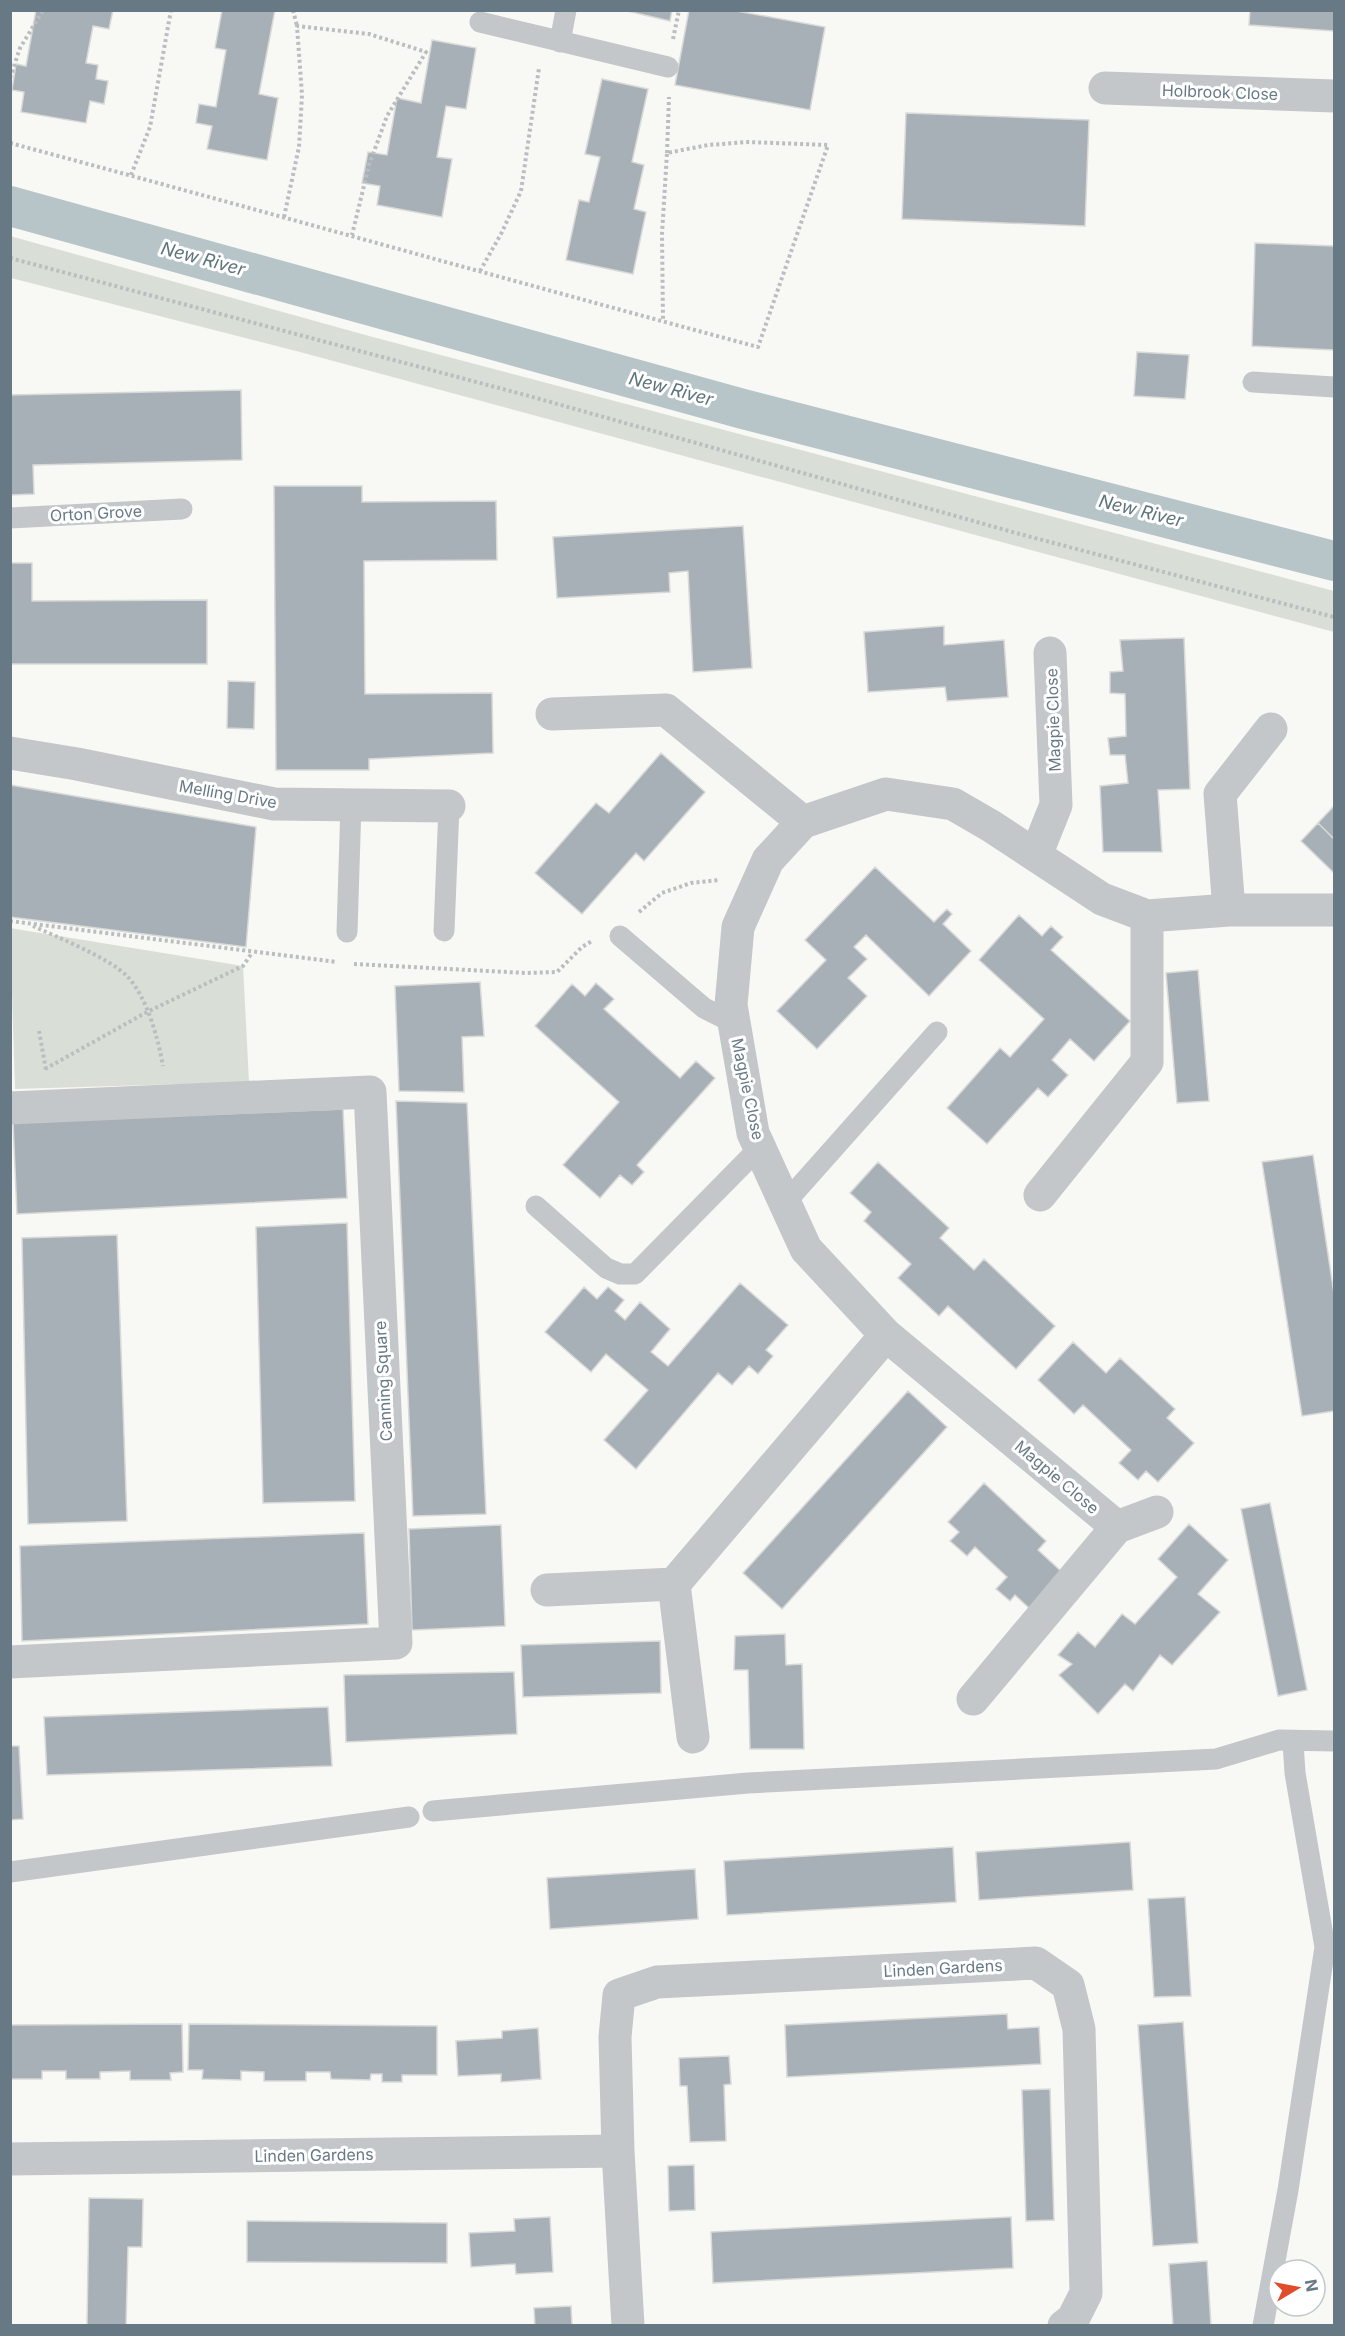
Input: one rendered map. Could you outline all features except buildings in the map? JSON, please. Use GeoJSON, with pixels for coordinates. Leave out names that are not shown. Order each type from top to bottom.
{"type":"FeatureCollection","features":[{"type":"Feature","properties":{"kind":"street","name":"Holbrook Close"},"geometry":{"type":"LineString","coordinates":[[1105,88],[1335,96]]}},
{"type":"Feature","properties":{"kind":"street","name":"Magpie Close"},"geometry":{"type":"LineString","coordinates":[[1036,855],[1056,805],[1050,653]]}},
{"type":"Feature","properties":{"kind":"street"},"geometry":{"type":"LineString","coordinates":[[552,714],[666,710],[803,822]]}},
{"type":"Feature","properties":{"kind":"street"},"geometry":{"type":"LineString","coordinates":[[1228,909],[1220,794],[1271,729]]}},
{"type":"Feature","properties":{"kind":"street","name":"Melling Drive"},"geometry":{"type":"LineString","coordinates":[[10,753],[77,764],[274,804],[449,806]]}},
{"type":"Feature","properties":{"kind":"street","name":"Magpie Close"},"geometry":{"type":"LineString","coordinates":[[1117,1527],[886,1335],[806,1249],[753,1133],[731,1005],[738,927],[768,860],[803,822],[886,794],[953,804],[1102,899],[1147,916],[1228,909],[1335,910]]}},
{"type":"Feature","properties":{"kind":"street"},"geometry":{"type":"LineString","coordinates":[[1040,1195],[1147,1062],[1147,916]]}},
{"type":"Feature","properties":{"kind":"street","name":"Canning Square"},"geometry":{"type":"LineString","coordinates":[[10,1108],[370,1092],[396,1643],[10,1662]]}},
{"type":"Feature","properties":{"kind":"street"},"geometry":{"type":"LineString","coordinates":[[547,1590],[674,1584],[886,1335]]}},
{"type":"Feature","properties":{"kind":"street"},"geometry":{"type":"LineString","coordinates":[[973,1699],[1117,1527],[1157,1512]]}},
{"type":"Feature","properties":{"kind":"street"},"geometry":{"type":"LineString","coordinates":[[674,1584],[693,1737]]}},
{"type":"Feature","properties":{"kind":"street","name":"Linden Gardens"},"geometry":{"type":"LineString","coordinates":[[628,2325],[618,2151],[615,2037],[619,1995],[657,1982],[1036,1963],[1068,1985],[1079,2029],[1086,2293],[1073,2319],[1064,2325]]}},
{"type":"Feature","properties":{"kind":"street","name":"Linden Gardens"},"geometry":{"type":"LineString","coordinates":[[10,2159],[618,2151]]}},
{"type":"Feature","properties":{"kind":"lane"},"geometry":{"type":"LineString","coordinates":[[552,40],[566,10]]}},
{"type":"Feature","properties":{"kind":"lane"},"geometry":{"type":"LineString","coordinates":[[480,22],[668,67]]}},
{"type":"Feature","properties":{"kind":"lane"},"geometry":{"type":"LineString","coordinates":[[1253,382],[1335,387]]}},
{"type":"Feature","properties":{"kind":"lane","name":"Orton Grove"},"geometry":{"type":"LineString","coordinates":[[10,518],[182,509]]}},
{"type":"Feature","properties":{"kind":"lane"},"geometry":{"type":"LineString","coordinates":[[347,932],[351,804]]}},
{"type":"Feature","properties":{"kind":"lane"},"geometry":{"type":"LineString","coordinates":[[444,931],[449,806]]}},
{"type":"Feature","properties":{"kind":"lane"},"geometry":{"type":"LineString","coordinates":[[609,936],[704,1008],[734,1023]]}},
{"type":"Feature","properties":{"kind":"lane"},"geometry":{"type":"LineString","coordinates":[[785,1203],[937,1032]]}},
{"type":"Feature","properties":{"kind":"lane"},"geometry":{"type":"LineString","coordinates":[[536,1206],[606,1268],[620,1275],[635,1274],[760,1147]]}},
{"type":"Feature","properties":{"kind":"lane"},"geometry":{"type":"LineString","coordinates":[[433,1811],[748,1783],[1216,1759],[1279,1740],[1335,1742]]}},
{"type":"Feature","properties":{"kind":"lane"},"geometry":{"type":"LineString","coordinates":[[1263,2325],[1288,2190],[1325,1947],[1295,1773],[1293,1742]]}},
{"type":"Feature","properties":{"kind":"lane"},"geometry":{"type":"LineString","coordinates":[[10,1872],[409,1817]]}},
{"type":"Feature","properties":{"kind":"path"},"geometry":{"type":"LineString","coordinates":[[10,78],[20,48],[42,12],[38,10]]}},
{"type":"Feature","properties":{"kind":"path"},"geometry":{"type":"LineString","coordinates":[[131,175],[150,127],[171,10]]}},
{"type":"Feature","properties":{"kind":"path"},"geometry":{"type":"LineString","coordinates":[[284,217],[299,147],[302,95],[297,26],[293,10]]}},
{"type":"Feature","properties":{"kind":"path"},"geometry":{"type":"LineString","coordinates":[[297,26],[369,34],[426,52],[387,116],[369,165],[352,235]]}},
{"type":"Feature","properties":{"kind":"path"},"geometry":{"type":"LineString","coordinates":[[480,271],[501,234],[521,191],[552,40]]}},
{"type":"Feature","properties":{"kind":"path"},"geometry":{"type":"LineString","coordinates":[[10,142],[352,235],[480,271],[758,347],[828,145],[748,142],[708,145],[666,153],[662,234],[663,321]]}},
{"type":"Feature","properties":{"kind":"path"},"geometry":{"type":"LineString","coordinates":[[10,258],[529,396],[1016,533],[1335,617]]}},
{"type":"Feature","properties":{"kind":"path"},"geometry":{"type":"LineString","coordinates":[[634,915],[662,893],[691,883],[721,880],[768,860]]}},
{"type":"Feature","properties":{"kind":"path"},"geometry":{"type":"LineString","coordinates":[[10,921],[332,962],[526,974],[557,972],[582,947],[609,936]]}},
{"type":"Feature","properties":{"kind":"path"},"geometry":{"type":"LineString","coordinates":[[27,923],[83,949],[127,976],[142,997],[155,1030],[169,1101]]}},
{"type":"Feature","properties":{"kind":"path"},"geometry":{"type":"LineString","coordinates":[[39,1073],[147,1012],[243,966],[252,953]]}},
{"type":"Feature","properties":{"kind":"shaded area"},"geometry":{"type":"Polygon","coordinates":[[[10,236],[369,336],[1334,591],[1334,632],[300,352],[11,278],[10,236]]]}},
{"type":"Feature","properties":{"kind":"shaded area"},"geometry":{"type":"Polygon","coordinates":[[[10,928],[243,966],[249,1082],[15,1089],[10,928]]]}},
{"type":"Feature","properties":{"kind":"waterway","name":"New River"},"geometry":{"type":"LineString","coordinates":[[10,206],[743,409],[1334,561]]}}]}
